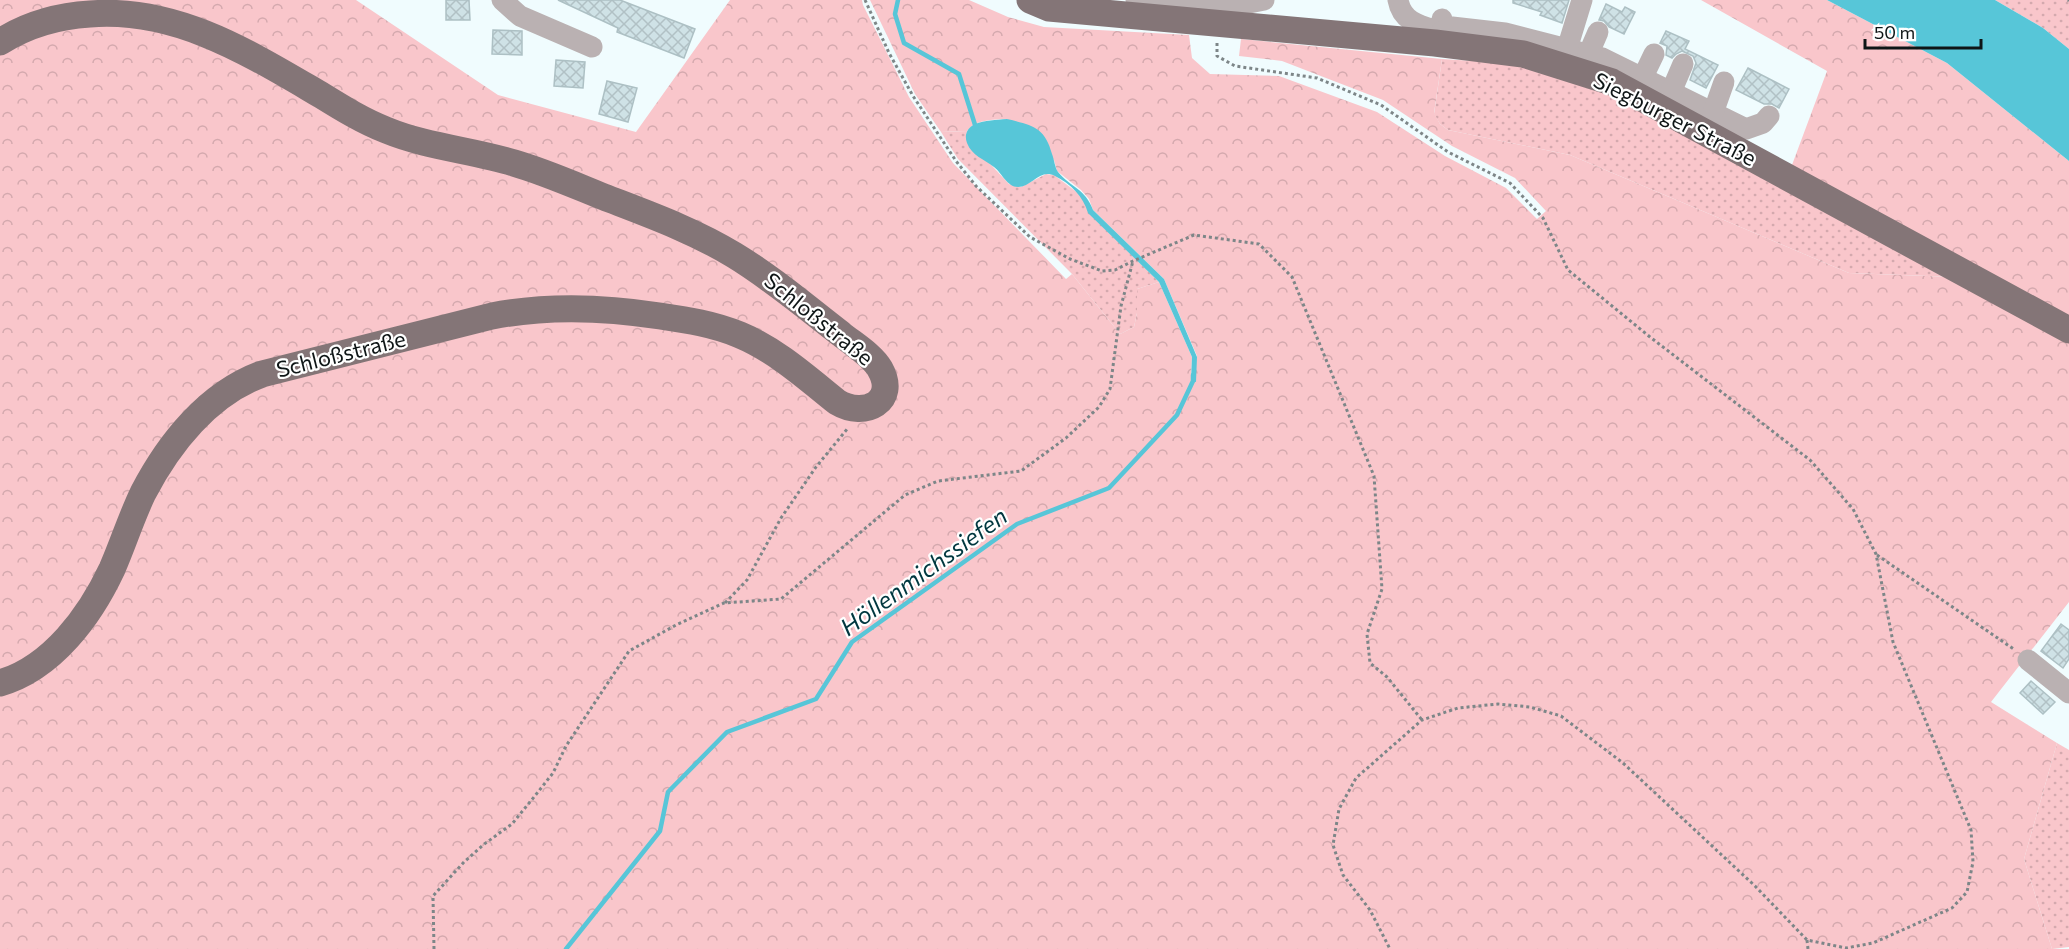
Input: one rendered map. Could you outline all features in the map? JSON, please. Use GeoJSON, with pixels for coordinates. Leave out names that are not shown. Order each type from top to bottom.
{"type":"FeatureCollection","features":[{"type":"Feature","properties":{"kind":"main road","name":"Siegburger Straße"},"geometry":{"type":"LineString","coordinates":[[1030,0],[1049,8],[1211,15],[1440,30],[1612,82],[2069,330]]}},
{"type":"Feature","properties":{"kind":"main road","name":"Schloßstraße"},"geometry":{"type":"LineString","coordinates":[[0,42],[35,23],[83,14],[131,14],[179,24],[208,34],[242,50],[355,115],[386,130],[441,147],[514,163],[658,218],[708,240],[735,255],[778,285],[875,362],[883,376],[884,392],[876,404],[862,410],[843,406],[778,356],[751,340],[729,331],[679,318],[595,309],[539,309],[492,316],[262,374],[224,393],[191,423],[177,440],[142,495],[111,571],[83,618],[56,650],[42,661],[17,677],[0,683]]}},
{"type":"Feature","properties":{"kind":"street"},"geometry":{"type":"LineString","coordinates":[[502,0],[520,16],[591,47]]}},
{"type":"Feature","properties":{"kind":"street"},"geometry":{"type":"LineString","coordinates":[[1136,0],[1211,15],[1264,0]]}},
{"type":"Feature","properties":{"kind":"street"},"geometry":{"type":"LineString","coordinates":[[1398,0],[1400,10],[1413,23],[1440,30],[1452,27],[1505,33],[1602,58],[1746,129],[1763,123],[1768,116]]}},
{"type":"Feature","properties":{"kind":"street"},"geometry":{"type":"LineString","coordinates":[[1567,49],[1582,0]]}},
{"type":"Feature","properties":{"kind":"street"},"geometry":{"type":"LineString","coordinates":[[1588,55],[1598,32]]}},
{"type":"Feature","properties":{"kind":"street"},"geometry":{"type":"LineString","coordinates":[[1642,79],[1654,54]]}},
{"type":"Feature","properties":{"kind":"street"},"geometry":{"type":"LineString","coordinates":[[1671,93],[1683,64]]}},
{"type":"Feature","properties":{"kind":"street"},"geometry":{"type":"LineString","coordinates":[[1713,113],[1724,82]]}},
{"type":"Feature","properties":{"kind":"street"},"geometry":{"type":"LineString","coordinates":[[2028,660],[2069,693]]}},
{"type":"Feature","properties":{"kind":"path"},"geometry":{"type":"LineString","coordinates":[[866,0],[889,53],[913,96],[956,161],[976,186],[1030,237],[1070,259],[1102,271],[1115,270],[1194,235],[1259,244],[1292,277],[1374,476],[1382,589],[1367,634],[1370,663],[1387,676],[1422,720]]}},
{"type":"Feature","properties":{"kind":"path"},"geometry":{"type":"LineString","coordinates":[[1211,15],[1217,56],[1236,66],[1317,78],[1381,105],[1448,152],[1510,183],[1544,218],[1568,270],[1650,337],[1810,460],[1853,509],[1876,554],[1893,642],[1971,830],[1973,862],[1967,892],[1952,908],[1873,943],[1846,948],[1807,940],[1755,886],[1639,777],[1561,716],[1530,707],[1498,704],[1458,708],[1422,720],[1356,778],[1339,809],[1333,845],[1343,874],[1370,910],[1390,949]]}},
{"type":"Feature","properties":{"kind":"path"},"geometry":{"type":"LineString","coordinates":[[724,603],[781,599],[905,495],[938,481],[1022,471],[1066,438],[1098,407],[1110,389],[1121,306],[1133,261]]}},
{"type":"Feature","properties":{"kind":"path"},"geometry":{"type":"LineString","coordinates":[[434,949],[433,896],[483,844],[512,824],[554,773],[566,746],[629,651],[676,625],[724,603],[747,580],[781,518],[816,467],[862,410]]}},
{"type":"Feature","properties":{"kind":"path"},"geometry":{"type":"LineString","coordinates":[[1876,554],[2028,660]]}},
{"type":"Feature","properties":{"kind":"path"},"geometry":{"type":"LineString","coordinates":[[1807,940],[1808,949]]}},
{"type":"Feature","properties":{"kind":"green space"},"geometry":{"type":"Polygon","coordinates":[[[0,0],[356,0],[498,95],[636,132],[730,0],[862,0],[909,97],[953,163],[1066,279],[1072,274],[1120,334],[1134,327],[1137,313],[1137,289],[1159,282],[1192,357],[1191,380],[1197,356],[1164,279],[1093,210],[1089,199],[1081,190],[1057,171],[1054,160],[1007,119],[980,122],[967,131],[941,132],[915,94],[870,0],[969,0],[1008,17],[1044,27],[1189,35],[1192,58],[1210,74],[1279,76],[1377,112],[1445,156],[1506,188],[1537,219],[1546,211],[1515,178],[1452,146],[1383,100],[1282,61],[1239,56],[1241,39],[1442,59],[1434,113],[1440,124],[1448,130],[1570,155],[1849,273],[1953,277],[1789,173],[1827,71],[1701,0],[1827,0],[1947,63],[2069,161],[2069,602],[1991,702],[2057,743],[2024,859],[2052,949],[0,949],[0,0]]]}},
{"type":"Feature","properties":{"kind":"green space"},"geometry":{"type":"Polygon","coordinates":[[[1995,0],[2069,0],[2069,49],[2043,28],[1995,0]]]}},
{"type":"Feature","properties":{"kind":"green space"},"geometry":{"type":"Polygon","coordinates":[[[1442,59],[1604,69],[1955,277],[1849,273],[1570,155],[1448,130],[1440,124],[1434,114],[1442,59]]]}},
{"type":"Feature","properties":{"kind":"green space"},"geometry":{"type":"Polygon","coordinates":[[[967,131],[966,138],[1009,184],[1021,187],[1046,174],[1054,175],[1078,193],[1084,200],[1089,213],[1159,282],[1137,289],[1137,313],[1134,327],[1120,334],[1072,274],[958,159],[941,132],[967,131]]]}},
{"type":"Feature","properties":{"kind":"green space"},"geometry":{"type":"Polygon","coordinates":[[[2057,743],[2069,750],[2069,947],[2052,949],[2024,859],[2057,743]]]}},
{"type":"Feature","properties":{"kind":"water"},"geometry":{"type":"Polygon","coordinates":[[[1827,0],[1995,0],[2043,28],[2069,49],[2069,161],[1947,63],[1827,0]]]}},
{"type":"Feature","properties":{"kind":"water"},"geometry":{"type":"Polygon","coordinates":[[[1007,119],[1024,123],[1036,129],[1046,138],[1058,172],[1086,197],[1093,210],[1164,279],[1197,357],[1196,382],[1191,381],[1192,357],[1159,282],[1088,213],[1076,191],[1061,179],[1050,174],[1040,176],[1023,186],[1014,186],[969,147],[966,135],[972,126],[1007,119]]]}},
{"type":"Feature","properties":{"kind":"building"},"geometry":{"type":"Polygon","coordinates":[[[446,0],[469,0],[470,20],[446,20],[446,0]]]}},
{"type":"Feature","properties":{"kind":"building"},"geometry":{"type":"Polygon","coordinates":[[[558,0],[620,0],[695,29],[684,58],[617,32],[618,28],[558,0]]]}},
{"type":"Feature","properties":{"kind":"building"},"geometry":{"type":"Polygon","coordinates":[[[1513,0],[1569,0],[1562,23],[1540,15],[1542,12],[1513,3],[1513,0]]]}},
{"type":"Feature","properties":{"kind":"building"},"geometry":{"type":"Polygon","coordinates":[[[1606,4],[1622,12],[1625,7],[1635,12],[1624,34],[1599,20],[1606,4]]]}},
{"type":"Feature","properties":{"kind":"building"},"geometry":{"type":"Polygon","coordinates":[[[493,30],[522,31],[522,55],[492,54],[493,30]]]}},
{"type":"Feature","properties":{"kind":"building"},"geometry":{"type":"Polygon","coordinates":[[[1666,31],[1689,41],[1685,49],[1718,65],[1706,88],[1690,80],[1696,63],[1693,56],[1682,51],[1672,58],[1666,55],[1667,46],[1660,43],[1666,31]]]}},
{"type":"Feature","properties":{"kind":"building"},"geometry":{"type":"Polygon","coordinates":[[[556,60],[585,62],[583,88],[554,86],[556,60]]]}},
{"type":"Feature","properties":{"kind":"building"},"geometry":{"type":"Polygon","coordinates":[[[1748,68],[1789,89],[1779,108],[1772,104],[1764,104],[1736,90],[1748,68]]]}},
{"type":"Feature","properties":{"kind":"building"},"geometry":{"type":"Polygon","coordinates":[[[607,81],[637,88],[628,122],[599,114],[607,81]]]}},
{"type":"Feature","properties":{"kind":"building"},"geometry":{"type":"Polygon","coordinates":[[[2061,624],[2069,630],[2069,659],[2063,668],[2041,651],[2061,624]]]}},
{"type":"Feature","properties":{"kind":"building"},"geometry":{"type":"Polygon","coordinates":[[[2031,681],[2055,702],[2043,714],[2020,693],[2031,681]]]}},
{"type":"Feature","properties":{"kind":"waterway","name":"Höllenmichssiefen"},"geometry":{"type":"LineString","coordinates":[[898,0],[895,14],[904,43],[959,74],[976,128]]}},
{"type":"Feature","properties":{"kind":"waterway","name":"Höllenmichssiefen"},"geometry":{"type":"LineString","coordinates":[[566,949],[660,831],[668,792],[727,732],[816,699],[852,642],[1017,524],[1109,488],[1177,415],[1193,381],[1193,375]]}}]}
